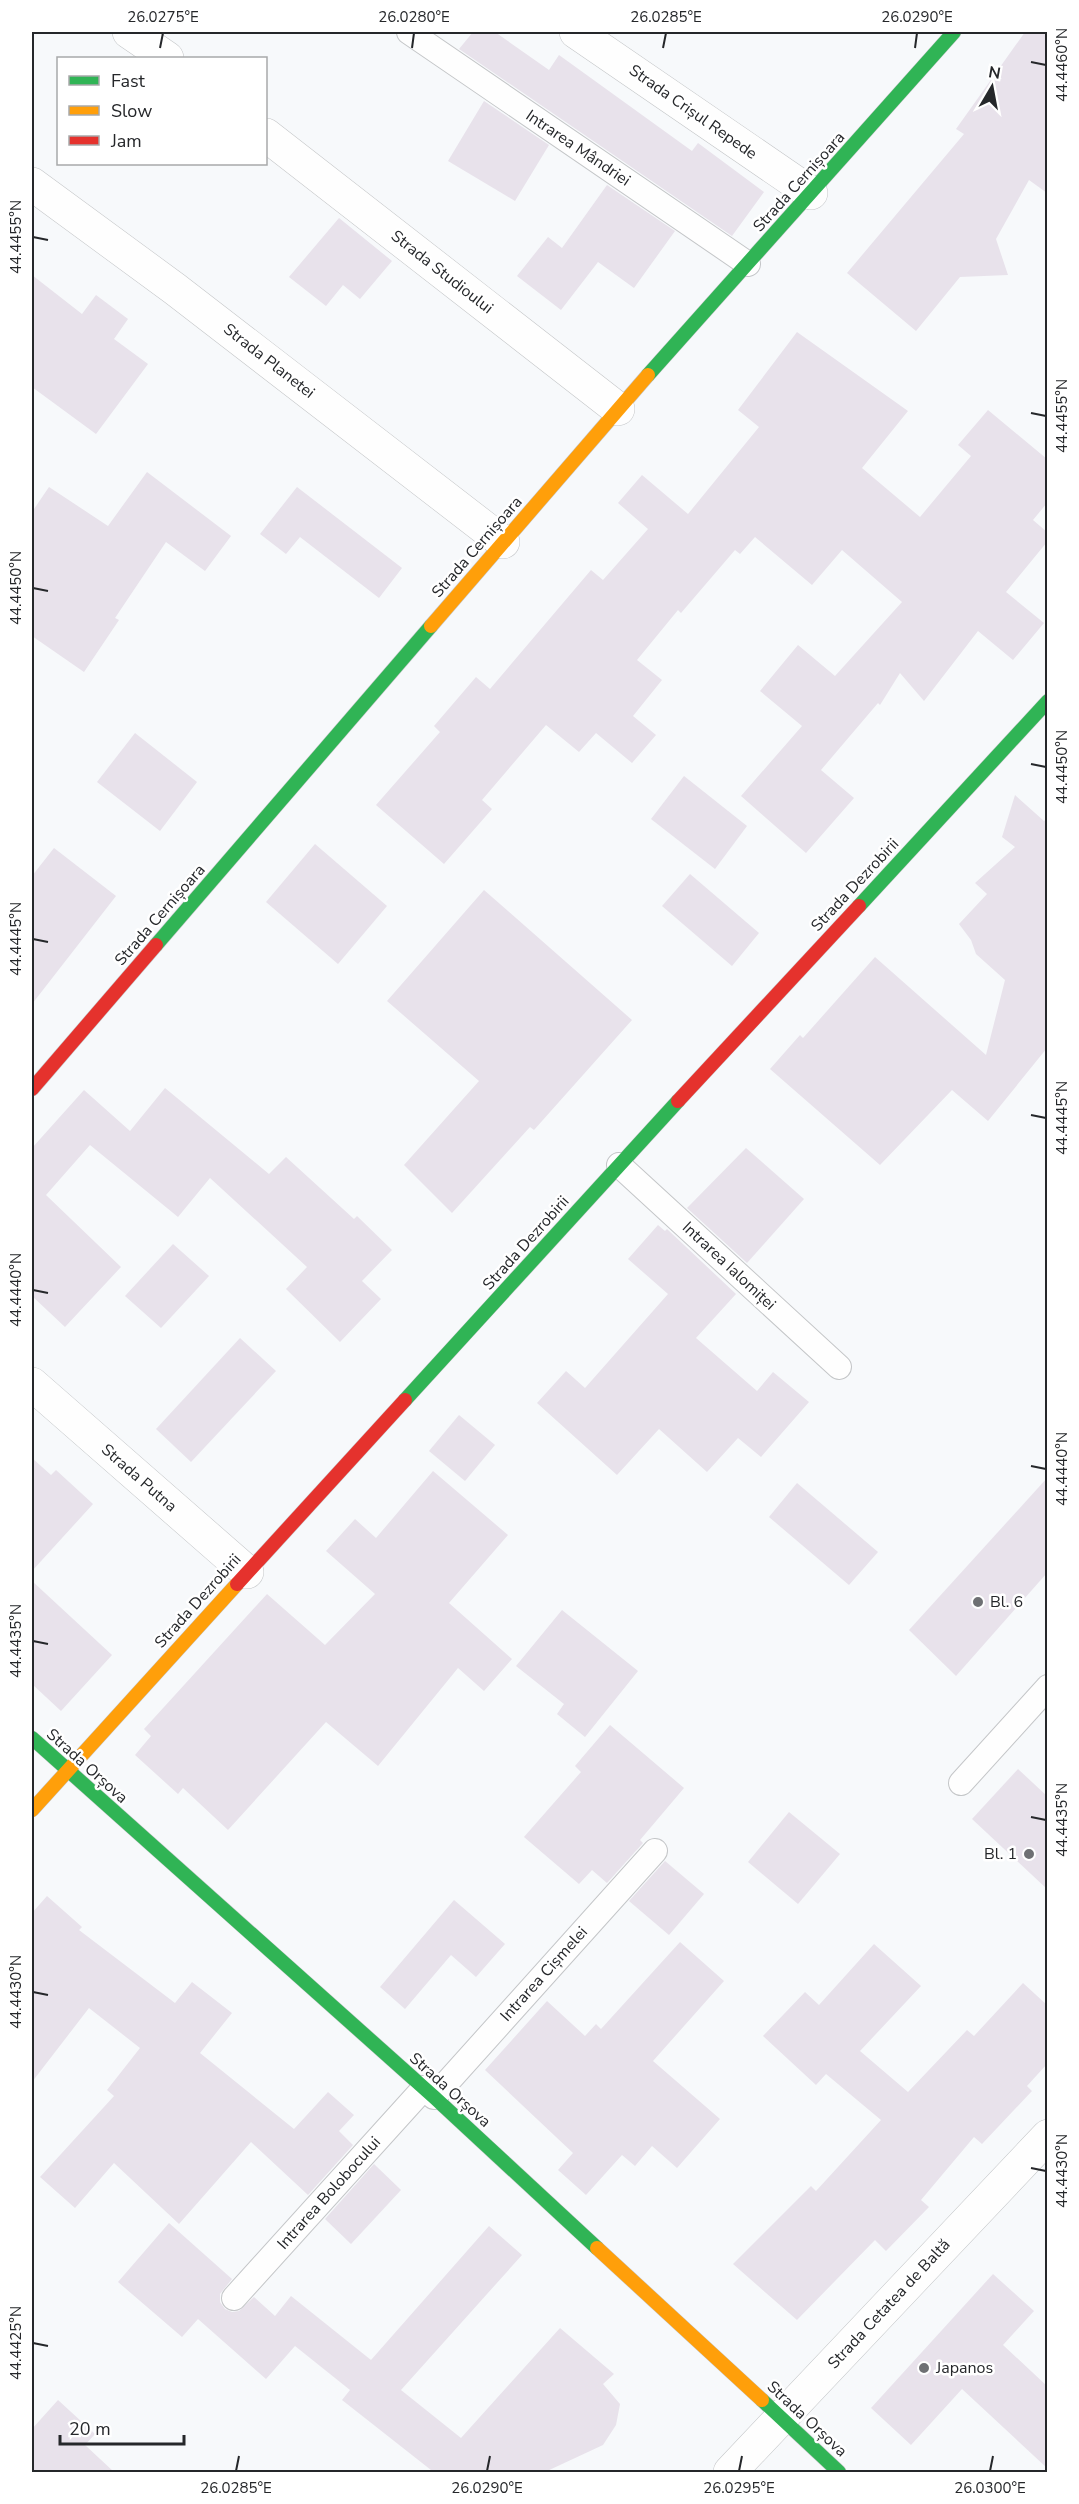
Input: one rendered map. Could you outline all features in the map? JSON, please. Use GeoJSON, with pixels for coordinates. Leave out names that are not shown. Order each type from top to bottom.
{"type":"FeatureCollection","features":[{"type":"Feature","properties":{"kind":"street"},"geometry":{"type":"LineString","coordinates":[[129,32],[166,57]]}},
{"type":"Feature","properties":{"kind":"street","name":"Strada Crișul Repede"},"geometry":{"type":"LineString","coordinates":[[576,32],[811,193]]}},
{"type":"Feature","properties":{"kind":"street","name":"Strada Cernișoara"},"geometry":{"type":"LineString","coordinates":[[32,1089],[618,409],[954,32]]}},
{"type":"Feature","properties":{"kind":"street","name":"Strada Studioului"},"geometry":{"type":"LineString","coordinates":[[267,136],[618,409]]}},
{"type":"Feature","properties":{"kind":"street","name":"Strada Planetei"},"geometry":{"type":"LineString","coordinates":[[32,184],[175,289],[503,542]]}},
{"type":"Feature","properties":{"kind":"street","name":"Strada Dezrobirii"},"geometry":{"type":"LineString","coordinates":[[32,1809],[619,1165],[1047,701]]}},
{"type":"Feature","properties":{"kind":"street","name":"Strada Putna"},"geometry":{"type":"LineString","coordinates":[[32,1384],[247,1572]]}},
{"type":"Feature","properties":{"kind":"street","name":"Strada Orșova"},"geometry":{"type":"LineString","coordinates":[[32,1738],[429,2092],[840,2472]]}},
{"type":"Feature","properties":{"kind":"street","name":"Strada Cetatea de Baltă"},"geometry":{"type":"LineString","coordinates":[[730,2472],[1047,2136]]}},
{"type":"Feature","properties":{"kind":"lane","name":"Intrarea Mândriei"},"geometry":{"type":"LineString","coordinates":[[409,32],[748,264]]}},
{"type":"Feature","properties":{"kind":"lane","name":"Intrarea Ialomiței"},"geometry":{"type":"LineString","coordinates":[[619,1165],[839,1367]]}},
{"type":"Feature","properties":{"kind":"lane"},"geometry":{"type":"LineString","coordinates":[[961,1783],[1047,1687]]}},
{"type":"Feature","properties":{"kind":"lane","name":"Intrarea Cișmelei"},"geometry":{"type":"LineString","coordinates":[[429,2092],[655,1851]]}},
{"type":"Feature","properties":{"kind":"lane","name":"Intrarea Bolobocului"},"geometry":{"type":"LineString","coordinates":[[234,2298],[429,2092]]}},
{"type":"Feature","properties":{"kind":"building"},"geometry":{"type":"Polygon","coordinates":[[[473,32],[495,32],[549,70],[559,55],[692,151],[698,143],[764,192],[732,236],[459,49],[473,32]]]}},
{"type":"Feature","properties":{"kind":"building"},"geometry":{"type":"Polygon","coordinates":[[[1025,32],[1047,32],[1047,193],[1029,180],[996,239],[1008,275],[960,277],[916,331],[847,273],[964,134],[956,129],[1025,32]]]}},
{"type":"Feature","properties":{"kind":"building"},"geometry":{"type":"Polygon","coordinates":[[[484,101],[549,145],[515,201],[448,161],[484,101]]]}},
{"type":"Feature","properties":{"kind":"building"},"geometry":{"type":"Polygon","coordinates":[[[607,185],[675,231],[634,288],[598,262],[561,310],[517,276],[548,237],[562,248],[607,185]]]}},
{"type":"Feature","properties":{"kind":"building"},"geometry":{"type":"Polygon","coordinates":[[[339,218],[392,261],[360,299],[343,285],[326,306],[289,277],[339,218]]]}},
{"type":"Feature","properties":{"kind":"building"},"geometry":{"type":"Polygon","coordinates":[[[32,275],[82,314],[96,295],[128,319],[114,339],[148,364],[96,434],[32,387],[32,275]]]}},
{"type":"Feature","properties":{"kind":"building"},"geometry":{"type":"Polygon","coordinates":[[[797,332],[908,411],[862,468],[920,517],[971,456],[958,445],[988,410],[1047,459],[1047,503],[1033,520],[1047,532],[1047,542],[1006,592],[1044,623],[1013,660],[978,631],[924,701],[900,673],[880,705],[878,703],[821,770],[854,798],[806,853],[741,796],[802,726],[760,691],[798,645],[835,676],[902,602],[842,550],[812,585],[755,537],[740,554],[735,550],[681,613],[678,610],[637,660],[662,680],[633,716],[656,735],[632,763],[596,733],[579,752],[546,725],[482,800],[492,809],[444,864],[376,805],[440,732],[434,726],[476,677],[490,689],[591,570],[603,580],[648,529],[618,503],[642,475],[688,514],[759,427],[738,410],[797,332]]]}},
{"type":"Feature","properties":{"kind":"building"},"geometry":{"type":"Polygon","coordinates":[[[147,472],[231,536],[205,571],[166,542],[115,618],[119,620],[84,672],[32,636],[32,512],[49,487],[108,526],[147,472]]]}},
{"type":"Feature","properties":{"kind":"building"},"geometry":{"type":"Polygon","coordinates":[[[297,487],[402,568],[379,598],[300,537],[286,554],[260,534],[297,487]]]}},
{"type":"Feature","properties":{"kind":"building"},"geometry":{"type":"Polygon","coordinates":[[[135,733],[197,782],[160,831],[97,782],[135,733]]]}},
{"type":"Feature","properties":{"kind":"building"},"geometry":{"type":"Polygon","coordinates":[[[684,776],[747,826],[715,869],[651,819],[684,776]]]}},
{"type":"Feature","properties":{"kind":"building"},"geometry":{"type":"Polygon","coordinates":[[[1015,795],[1044,821],[1047,818],[1047,1048],[988,1121],[952,1090],[880,1165],[770,1069],[800,1035],[803,1038],[875,957],[986,1055],[1005,980],[976,954],[971,940],[959,924],[987,894],[975,883],[1015,847],[1002,837],[1015,795]]]}},
{"type":"Feature","properties":{"kind":"building"},"geometry":{"type":"Polygon","coordinates":[[[315,844],[387,906],[338,964],[266,902],[315,844]]]}},
{"type":"Feature","properties":{"kind":"building"},"geometry":{"type":"Polygon","coordinates":[[[54,848],[116,896],[32,1004],[32,876],[54,848]]]}},
{"type":"Feature","properties":{"kind":"building"},"geometry":{"type":"Polygon","coordinates":[[[690,874],[759,933],[732,966],[662,906],[690,874]]]}},
{"type":"Feature","properties":{"kind":"building"},"geometry":{"type":"Polygon","coordinates":[[[484,890],[632,1020],[534,1130],[530,1127],[452,1213],[404,1165],[479,1081],[387,1001],[484,890]]]}},
{"type":"Feature","properties":{"kind":"building"},"geometry":{"type":"Polygon","coordinates":[[[165,1088],[269,1174],[286,1157],[354,1219],[357,1216],[392,1250],[362,1281],[381,1299],[340,1342],[286,1289],[307,1267],[210,1178],[178,1217],[90,1145],[46,1195],[121,1267],[65,1327],[32,1296],[32,1148],[84,1090],[130,1131],[165,1088]]]}},
{"type":"Feature","properties":{"kind":"building"},"geometry":{"type":"Polygon","coordinates":[[[746,1148],[804,1199],[747,1263],[687,1208],[746,1148]]]}},
{"type":"Feature","properties":{"kind":"building"},"geometry":{"type":"Polygon","coordinates":[[[658,1225],[665,1231],[667,1229],[736,1294],[696,1338],[757,1391],[773,1372],[809,1402],[761,1457],[738,1438],[707,1472],[659,1429],[617,1475],[537,1403],[566,1371],[585,1388],[668,1294],[628,1259],[658,1225]]]}},
{"type":"Feature","properties":{"kind":"building"},"geometry":{"type":"Polygon","coordinates":[[[173,1244],[209,1276],[161,1328],[125,1296],[173,1244]]]}},
{"type":"Feature","properties":{"kind":"building"},"geometry":{"type":"Polygon","coordinates":[[[240,1338],[276,1371],[191,1462],[156,1429],[240,1338]]]}},
{"type":"Feature","properties":{"kind":"building"},"geometry":{"type":"Polygon","coordinates":[[[459,1415],[495,1445],[465,1481],[429,1451],[459,1415]]]}},
{"type":"Feature","properties":{"kind":"building"},"geometry":{"type":"Polygon","coordinates":[[[32,1458],[51,1475],[56,1470],[93,1504],[32,1571],[32,1458]]]}},
{"type":"Feature","properties":{"kind":"building"},"geometry":{"type":"Polygon","coordinates":[[[433,1471],[508,1535],[449,1603],[512,1659],[484,1691],[458,1668],[378,1766],[326,1722],[228,1830],[183,1788],[178,1794],[135,1755],[151,1736],[144,1729],[267,1594],[325,1645],[375,1594],[326,1551],[355,1519],[376,1538],[433,1471]]]}},
{"type":"Feature","properties":{"kind":"building","name":"Bl. 6"},"geometry":{"type":"Polygon","coordinates":[[[1047,1478],[1047,1573],[956,1676],[909,1630],[1047,1478]]]}},
{"type":"Feature","properties":{"kind":"building"},"geometry":{"type":"Polygon","coordinates":[[[797,1483],[878,1552],[849,1585],[769,1517],[797,1483]]]}},
{"type":"Feature","properties":{"kind":"building"},"geometry":{"type":"Polygon","coordinates":[[[32,1581],[112,1655],[61,1711],[32,1684],[32,1581]]]}},
{"type":"Feature","properties":{"kind":"building"},"geometry":{"type":"Polygon","coordinates":[[[562,1610],[638,1671],[585,1737],[557,1714],[564,1704],[516,1666],[562,1610]]]}},
{"type":"Feature","properties":{"kind":"building"},"geometry":{"type":"Polygon","coordinates":[[[610,1725],[684,1788],[640,1840],[643,1843],[607,1883],[592,1870],[579,1884],[524,1837],[581,1772],[575,1766],[610,1725]]]}},
{"type":"Feature","properties":{"kind":"building","name":"Bl. 1"},"geometry":{"type":"Polygon","coordinates":[[[1018,1769],[1047,1796],[1047,1889],[972,1819],[1018,1769]]]}},
{"type":"Feature","properties":{"kind":"building"},"geometry":{"type":"Polygon","coordinates":[[[789,1812],[840,1854],[798,1904],[748,1862],[789,1812]]]}},
{"type":"Feature","properties":{"kind":"building"},"geometry":{"type":"Polygon","coordinates":[[[665,1861],[704,1894],[669,1935],[629,1901],[665,1861]]]}},
{"type":"Feature","properties":{"kind":"building"},"geometry":{"type":"Polygon","coordinates":[[[47,1896],[82,1927],[79,1930],[175,2003],[192,1982],[232,2013],[200,2053],[294,2129],[328,2092],[354,2115],[339,2131],[353,2145],[308,2195],[251,2142],[179,2224],[114,2163],[75,2208],[40,2177],[114,2096],[107,2090],[140,2048],[89,2008],[32,2082],[32,1913],[47,1896]]]}},
{"type":"Feature","properties":{"kind":"building"},"geometry":{"type":"Polygon","coordinates":[[[454,1900],[505,1944],[476,1977],[451,1955],[405,2009],[380,1987],[454,1900]]]}},
{"type":"Feature","properties":{"kind":"building"},"geometry":{"type":"Polygon","coordinates":[[[680,1942],[724,1981],[653,2061],[720,2119],[677,2168],[652,2146],[635,2166],[622,2155],[586,2195],[558,2170],[573,2153],[485,2070],[547,2001],[585,2036],[596,2024],[601,2029],[680,1942]]]}},
{"type":"Feature","properties":{"kind":"building"},"geometry":{"type":"Polygon","coordinates":[[[874,1944],[921,1986],[860,2051],[908,2092],[967,2030],[974,2036],[1023,1983],[1047,2005],[1047,2064],[1027,2086],[1032,2091],[982,2144],[974,2137],[921,2200],[929,2207],[886,2251],[875,2240],[797,2320],[733,2264],[811,2186],[816,2191],[881,2120],[826,2074],[816,2085],[763,2036],[805,1992],[819,2005],[874,1944]]]}},
{"type":"Feature","properties":{"kind":"building"},"geometry":{"type":"Polygon","coordinates":[[[374,2164],[401,2190],[351,2244],[325,2219],[374,2164]]]}},
{"type":"Feature","properties":{"kind":"building"},"geometry":{"type":"Polygon","coordinates":[[[169,2223],[232,2279],[220,2294],[220,2302],[225,2309],[232,2312],[239,2311],[254,2297],[275,2316],[291,2296],[371,2360],[489,2226],[522,2255],[401,2390],[461,2438],[560,2328],[614,2374],[603,2384],[620,2404],[616,2425],[603,2445],[545,2472],[429,2472],[431,2470],[342,2400],[350,2390],[295,2346],[266,2379],[198,2319],[182,2337],[118,2282],[169,2223]]]}},
{"type":"Feature","properties":{"kind":"building"},"geometry":{"type":"Polygon","coordinates":[[[993,2274],[1034,2311],[1003,2345],[1047,2386],[1047,2468],[962,2389],[911,2445],[871,2408],[993,2274]]]}},
{"type":"Feature","properties":{"kind":"building"},"geometry":{"type":"Polygon","coordinates":[[[58,2400],[95,2434],[85,2445],[114,2472],[32,2472],[32,2429],[58,2400]]]}},
{"type":"Feature","properties":{"kind":"traffic: fast"},"geometry":{"type":"LineString","coordinates":[[648,375],[954,32]]}},
{"type":"Feature","properties":{"kind":"traffic: fast"},"geometry":{"type":"LineString","coordinates":[[156,945],[431,626]]}},
{"type":"Feature","properties":{"kind":"traffic: fast"},"geometry":{"type":"LineString","coordinates":[[859,906],[1048,701]]}},
{"type":"Feature","properties":{"kind":"traffic: fast"},"geometry":{"type":"LineString","coordinates":[[405,1400],[678,1101]]}},
{"type":"Feature","properties":{"kind":"traffic: fast"},"geometry":{"type":"LineString","coordinates":[[32,1738],[434,2097],[597,2248]]}},
{"type":"Feature","properties":{"kind":"traffic: fast"},"geometry":{"type":"LineString","coordinates":[[762,2400],[839,2472]]}},
{"type":"Feature","properties":{"kind":"traffic: slow"},"geometry":{"type":"LineString","coordinates":[[431,626],[648,375]]}},
{"type":"Feature","properties":{"kind":"traffic: slow"},"geometry":{"type":"LineString","coordinates":[[32,1810],[237,1584]]}},
{"type":"Feature","properties":{"kind":"traffic: slow"},"geometry":{"type":"LineString","coordinates":[[597,2248],[762,2400]]}},
{"type":"Feature","properties":{"kind":"traffic: jam"},"geometry":{"type":"LineString","coordinates":[[678,1101],[859,906]]}},
{"type":"Feature","properties":{"kind":"traffic: jam"},"geometry":{"type":"LineString","coordinates":[[32,1089],[156,945]]}},
{"type":"Feature","properties":{"kind":"traffic: jam"},"geometry":{"type":"LineString","coordinates":[[237,1584],[405,1400]]}},
{"type":"Feature","properties":{"kind":"place","name":"Bl. 6"},"geometry":{"type":"Point","coordinates":[978,1602]}},
{"type":"Feature","properties":{"kind":"place","name":"Bl. 1"},"geometry":{"type":"Point","coordinates":[1029,1854]}},
{"type":"Feature","properties":{"kind":"place","name":"Japanos"},"geometry":{"type":"Point","coordinates":[924,2368]}}]}
